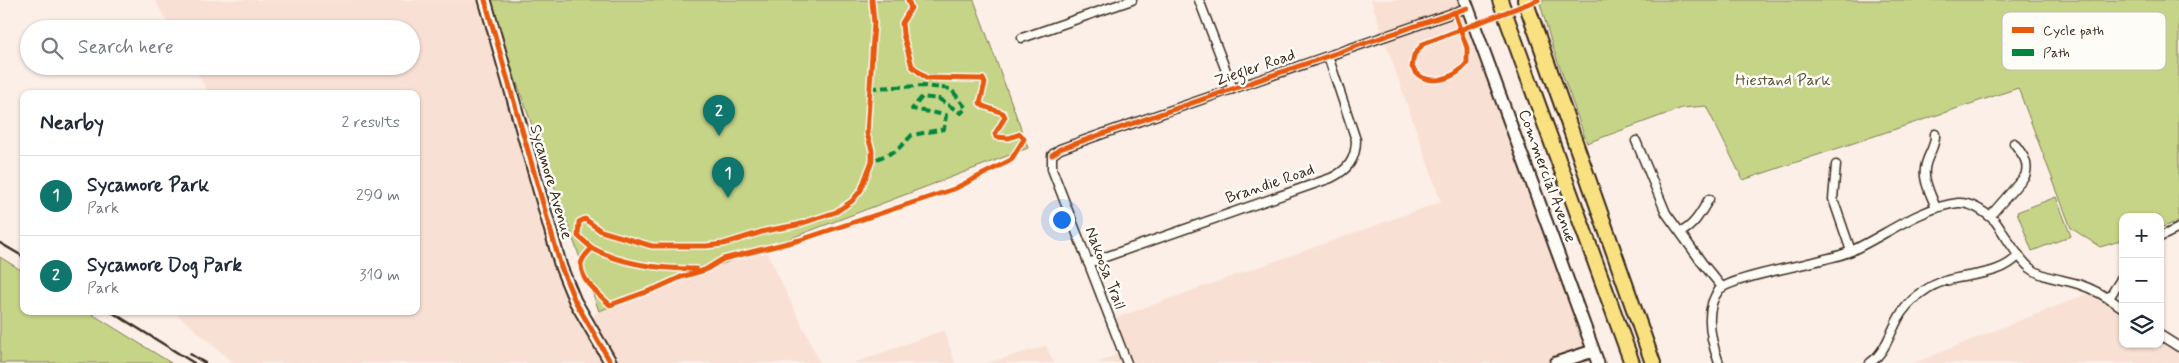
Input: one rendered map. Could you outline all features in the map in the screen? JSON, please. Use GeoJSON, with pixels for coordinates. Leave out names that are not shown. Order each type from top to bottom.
{"type":"FeatureCollection","features":[{"type":"Feature","properties":{"kind":"highway"},"geometry":{"type":"LineString","coordinates":[[1498,0],[1607,295],[1630,363]]}},
{"type":"Feature","properties":{"kind":"highway"},"geometry":{"type":"LineString","coordinates":[[1525,0],[1654,363]]}},
{"type":"Feature","properties":{"kind":"highway"},"geometry":{"type":"LineString","coordinates":[[1529,0],[1543,52]]}},
{"type":"Feature","properties":{"kind":"highway"},"geometry":{"type":"LineString","coordinates":[[1636,314],[1660,363]]}},
{"type":"Feature","properties":{"kind":"street","name":"Sycamore Avenue"},"geometry":{"type":"LineString","coordinates":[[485,0],[561,267],[575,301],[611,363]]}},
{"type":"Feature","properties":{"kind":"street"},"geometry":{"type":"LineString","coordinates":[[1022,38],[1132,0]]}},
{"type":"Feature","properties":{"kind":"street"},"geometry":{"type":"LineString","coordinates":[[1198,0],[1233,89]]}},
{"type":"Feature","properties":{"kind":"street","name":"Ziegler Road"},"geometry":{"type":"LineString","coordinates":[[1052,155],[1060,150],[1328,56],[1466,4]]}},
{"type":"Feature","properties":{"kind":"street","name":"Commercial Avenue"},"geometry":{"type":"LineString","coordinates":[[1466,4],[1598,363]]}},
{"type":"Feature","properties":{"kind":"street","name":"Brandie Road"},"geometry":{"type":"LineString","coordinates":[[1088,263],[1331,178],[1343,172],[1355,155],[1356,140],[1328,56]]}},
{"type":"Feature","properties":{"kind":"street"},"geometry":{"type":"LineString","coordinates":[[1935,134],[1936,143],[1925,168],[1928,186],[1936,208]]}},
{"type":"Feature","properties":{"kind":"street"},"geometry":{"type":"LineString","coordinates":[[1636,141],[1661,204],[1703,264],[1722,287]]}},
{"type":"Feature","properties":{"kind":"street"},"geometry":{"type":"LineString","coordinates":[[1990,216],[2025,176],[2027,169],[2026,160],[2014,143]]}},
{"type":"Feature","properties":{"kind":"street","name":"Nakoosa Trail"},"geometry":{"type":"LineString","coordinates":[[1052,155],[1052,169],[1126,363]]}},
{"type":"Feature","properties":{"kind":"street"},"geometry":{"type":"LineString","coordinates":[[1836,164],[1833,199],[1851,251]]}},
{"type":"Feature","properties":{"kind":"street"},"geometry":{"type":"LineString","coordinates":[[1680,232],[1693,223],[1709,199]]}},
{"type":"Feature","properties":{"kind":"street"},"geometry":{"type":"LineString","coordinates":[[1719,363],[1710,332],[1713,302],[1722,287],[1729,282],[1798,267],[1851,251],[1936,208],[1962,203],[1975,207],[1995,220],[2023,261],[2038,273],[2077,283],[2109,298],[2119,305]]}},
{"type":"Feature","properties":{"kind":"street"},"geometry":{"type":"LineString","coordinates":[[2164,235],[2179,228]]}},
{"type":"Feature","properties":{"kind":"street"},"geometry":{"type":"LineString","coordinates":[[1870,363],[1882,352],[1902,312],[1924,290],[1944,281],[1996,270],[2009,264],[2019,255]]}},
{"type":"Feature","properties":{"kind":"street"},"geometry":{"type":"LineString","coordinates":[[2109,298],[2119,282]]}},
{"type":"Feature","properties":{"kind":"street"},"geometry":{"type":"LineString","coordinates":[[2164,338],[2179,347]]}},
{"type":"Feature","properties":{"kind":"street"},"geometry":{"type":"LineString","coordinates":[[1556,363],[1593,351]]}},
{"type":"Feature","properties":{"kind":"shaded area"},"geometry":{"type":"Polygon","coordinates":[[[155,0],[485,0],[546,211],[587,321],[599,311],[765,248],[820,363],[234,363],[178,315],[420,315],[420,90],[208,90],[198,75],[420,75],[420,20],[166,20],[155,0]]]}},
{"type":"Feature","properties":{"kind":"shaded area"},"geometry":{"type":"Polygon","coordinates":[[[1371,0],[1465,0],[1598,363],[1098,363],[1122,352],[1110,320],[1441,202],[1371,0]]]}},
{"type":"Feature","properties":{"kind":"shaded area"},"geometry":{"type":"Polygon","coordinates":[[[2094,291],[2119,306],[2119,348],[2164,348],[2164,338],[2179,347],[2179,363],[1914,363],[2094,291]]]}},
{"type":"Feature","properties":{"kind":"shaded area"},"geometry":{"type":"Polygon","coordinates":[[[944,330],[955,363],[854,363],[944,330]]]}},
{"type":"Feature","properties":{"kind":"shaded area"},"geometry":{"type":"Polygon","coordinates":[[[1046,346],[1054,363],[987,363],[1046,346]]]}},
{"type":"Feature","properties":{"kind":"green space"},"geometry":{"type":"Polygon","coordinates":[[[487,0],[974,0],[1028,148],[599,311],[487,0]]]}},
{"type":"Feature","properties":{"kind":"green space","name":"Hiestand Park"},"geometry":{"type":"Polygon","coordinates":[[[1539,0],[2179,0],[2179,221],[2164,227],[2164,213],[2119,213],[2119,241],[2100,247],[2071,228],[2018,88],[1743,180],[1706,106],[1682,108],[1587,143],[1552,45],[1539,0]]]}},
{"type":"Feature","properties":{"kind":"green space"},"geometry":{"type":"Polygon","coordinates":[[[2056,197],[2071,236],[2032,251],[2017,212],[2056,197]]]}},
{"type":"Feature","properties":{"kind":"green space"},"geometry":{"type":"Polygon","coordinates":[[[0,257],[20,270],[20,315],[93,315],[171,363],[0,363],[0,257]]]}},
{"type":"Feature","properties":{"kind":"railway"},"geometry":{"type":"LineString","coordinates":[[0,243],[20,255]]}},
{"type":"Feature","properties":{"kind":"railway"},"geometry":{"type":"LineString","coordinates":[[116,315],[194,363]]}},
{"type":"Feature","properties":{"kind":"railway"},"geometry":{"type":"LineString","coordinates":[[190,354],[205,363]]}},
{"type":"Feature","properties":{"kind":"marked path"},"geometry":{"type":"LineString","coordinates":[[870,88],[923,86],[951,89],[966,108],[961,113],[939,99],[922,97],[912,109],[946,115],[944,129],[912,135],[896,151],[872,161]]}},
{"type":"Feature","properties":{"kind":"cycle path"},"geometry":{"type":"LineString","coordinates":[[485,0],[561,267],[575,301],[611,363]]}},
{"type":"Feature","properties":{"kind":"cycle path"},"geometry":{"type":"LineString","coordinates":[[872,0],[874,23],[867,134],[872,150],[872,161],[861,190],[852,201],[836,212],[797,225],[765,231],[723,244],[706,246],[652,246],[601,231],[585,219],[579,222],[578,236],[592,248],[582,260],[582,271],[592,287],[610,305],[681,277],[705,270],[723,259],[800,240],[954,189],[1011,160],[1024,139],[1020,134],[1009,138],[996,137],[995,134],[1005,117],[1003,113],[983,106],[980,103],[985,83],[983,79],[926,78],[912,66],[903,34],[902,23],[911,8],[908,0]]}},
{"type":"Feature","properties":{"kind":"cycle path"},"geometry":{"type":"LineString","coordinates":[[1454,12],[1467,48],[1467,63],[1462,69],[1447,78],[1440,80],[1424,78],[1417,74],[1412,67],[1414,55],[1423,44],[1538,0]]}},
{"type":"Feature","properties":{"kind":"cycle path"},"geometry":{"type":"LineString","coordinates":[[1052,155],[1060,149],[1105,133],[1467,8]]}},
{"type":"Feature","properties":{"kind":"cycle path"},"geometry":{"type":"LineString","coordinates":[[592,248],[604,254],[642,265],[696,269]]}},
{"type":"Feature","properties":{"kind":"place","name":"Sycamore Dog Park"},"geometry":{"type":"Point","coordinates":[719,136]}},
{"type":"Feature","properties":{"kind":"place","name":"Sycamore Park"},"geometry":{"type":"Point","coordinates":[728,198]}}]}
